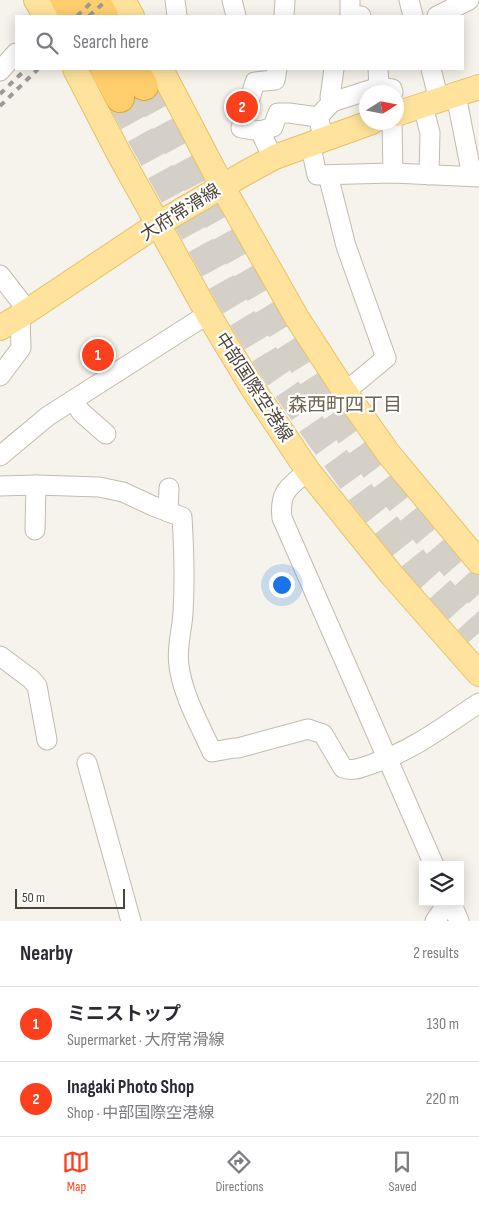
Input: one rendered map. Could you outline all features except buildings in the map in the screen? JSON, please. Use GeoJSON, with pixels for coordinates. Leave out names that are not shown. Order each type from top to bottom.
{"type":"FeatureCollection","features":[{"type":"Feature","properties":{"kind":"highway"},"geometry":{"type":"LineString","coordinates":[[65,0],[73,15]]}},
{"type":"Feature","properties":{"kind":"highway"},"geometry":{"type":"LineString","coordinates":[[95,0],[103,15]]}},
{"type":"Feature","properties":{"kind":"highway"},"geometry":{"type":"LineString","coordinates":[[107,70],[140,80]]}},
{"type":"Feature","properties":{"kind":"main road"},"geometry":{"type":"LineString","coordinates":[[36,0],[45,15]]}},
{"type":"Feature","properties":{"kind":"main road"},"geometry":{"type":"LineString","coordinates":[[123,0],[131,15]]}},
{"type":"Feature","properties":{"kind":"main road","name":"中部国際空港線"},"geometry":{"type":"LineString","coordinates":[[75,70],[208,314],[252,387],[308,471],[391,574],[479,674]]}},
{"type":"Feature","properties":{"kind":"main road"},"geometry":{"type":"LineString","coordinates":[[140,80],[222,186],[298,318],[344,392],[388,453],[479,562]]}},
{"type":"Feature","properties":{"kind":"main road"},"geometry":{"type":"LineString","coordinates":[[404,112],[479,87]]}},
{"type":"Feature","properties":{"kind":"main road","name":"大府常滑線"},"geometry":{"type":"LineString","coordinates":[[16,318],[158,224],[222,186],[317,133],[359,125]]}},
{"type":"Feature","properties":{"kind":"street"},"geometry":{"type":"LineString","coordinates":[[175,0],[177,15]]}},
{"type":"Feature","properties":{"kind":"street"},"geometry":{"type":"LineString","coordinates":[[232,0],[236,15]]}},
{"type":"Feature","properties":{"kind":"street"},"geometry":{"type":"LineString","coordinates":[[284,15],[285,0]]}},
{"type":"Feature","properties":{"kind":"street"},"geometry":{"type":"LineString","coordinates":[[350,0],[350,15]]}},
{"type":"Feature","properties":{"kind":"street"},"geometry":{"type":"LineString","coordinates":[[409,0],[414,15]]}},
{"type":"Feature","properties":{"kind":"street"},"geometry":{"type":"LineString","coordinates":[[440,15],[458,3]]}},
{"type":"Feature","properties":{"kind":"street"},"geometry":{"type":"LineString","coordinates":[[0,71],[15,54]]}},
{"type":"Feature","properties":{"kind":"street"},"geometry":{"type":"LineString","coordinates":[[277,70],[275,80],[250,76],[241,128],[260,131],[273,126],[278,113],[289,113],[317,133]]}},
{"type":"Feature","properties":{"kind":"street"},"geometry":{"type":"LineString","coordinates":[[332,102],[330,97],[334,70]]}},
{"type":"Feature","properties":{"kind":"street"},"geometry":{"type":"LineString","coordinates":[[383,83],[332,102],[317,133],[317,175],[393,173],[475,177],[439,100],[431,70]]}},
{"type":"Feature","properties":{"kind":"street"},"geometry":{"type":"LineString","coordinates":[[429,175],[430,133],[439,100]]}},
{"type":"Feature","properties":{"kind":"street"},"geometry":{"type":"LineString","coordinates":[[392,130],[393,173]]}},
{"type":"Feature","properties":{"kind":"street"},"geometry":{"type":"LineString","coordinates":[[260,131],[273,158]]}},
{"type":"Feature","properties":{"kind":"street"},"geometry":{"type":"LineString","coordinates":[[328,175],[346,246],[386,358],[344,392]]}},
{"type":"Feature","properties":{"kind":"street"},"geometry":{"type":"LineString","coordinates":[[0,275],[16,318],[21,348],[0,376]]}},
{"type":"Feature","properties":{"kind":"street"},"geometry":{"type":"LineString","coordinates":[[0,456],[48,416],[208,314]]}},
{"type":"Feature","properties":{"kind":"street"},"geometry":{"type":"LineString","coordinates":[[73,400],[81,412],[106,434]]}},
{"type":"Feature","properties":{"kind":"street"},"geometry":{"type":"LineString","coordinates":[[308,471],[286,489],[280,503],[282,518],[389,758],[432,861]]}},
{"type":"Feature","properties":{"kind":"street"},"geometry":{"type":"LineString","coordinates":[[35,530],[36,485]]}},
{"type":"Feature","properties":{"kind":"street"},"geometry":{"type":"LineString","coordinates":[[0,486],[99,486],[123,492],[182,517],[184,547],[183,615],[179,638],[179,665],[183,683],[212,752],[238,748],[308,729],[323,734],[343,768],[351,771],[412,748],[479,702]]}},
{"type":"Feature","properties":{"kind":"street"},"geometry":{"type":"LineString","coordinates":[[168,512],[169,488]]}},
{"type":"Feature","properties":{"kind":"street"},"geometry":{"type":"LineString","coordinates":[[0,656],[31,679],[36,686],[47,740]]}},
{"type":"Feature","properties":{"kind":"street"},"geometry":{"type":"LineString","coordinates":[[87,763],[131,921]]}},
{"type":"Feature","properties":{"kind":"street"},"geometry":{"type":"LineString","coordinates":[[435,921],[446,906]]}},
{"type":"Feature","properties":{"kind":"street"},"geometry":{"type":"LineString","coordinates":[[451,906],[459,921]]}},
{"type":"Feature","properties":{"kind":"tunnel"},"geometry":{"type":"LineString","coordinates":[[144,86],[251,279],[320,391],[395,496],[479,594]]}},
{"type":"Feature","properties":{"kind":"tunnel"},"geometry":{"type":"LineString","coordinates":[[120,98],[229,296],[273,369],[363,496],[417,564],[479,633]]}},
{"type":"Feature","properties":{"kind":"railway"},"geometry":{"type":"LineString","coordinates":[[78,15],[94,0]]}},
{"type":"Feature","properties":{"kind":"railway"},"geometry":{"type":"LineString","coordinates":[[90,15],[107,0]]}},
{"type":"Feature","properties":{"kind":"railway"},"geometry":{"type":"LineString","coordinates":[[0,94],[25,70]]}},
{"type":"Feature","properties":{"kind":"railway"},"geometry":{"type":"LineString","coordinates":[[0,106],[37,70]]}},
{"type":"Feature","properties":{"kind":"place","name":"Inagaki Photo Shop"},"geometry":{"type":"Point","coordinates":[242,107]}},
{"type":"Feature","properties":{"kind":"place","name":"ミニストップ"},"geometry":{"type":"Point","coordinates":[98,355]}},
{"type":"Feature","properties":{"kind":"district","name":"森西町四丁目"},"geometry":{"type":"Point","coordinates":[345,404]}}]}
